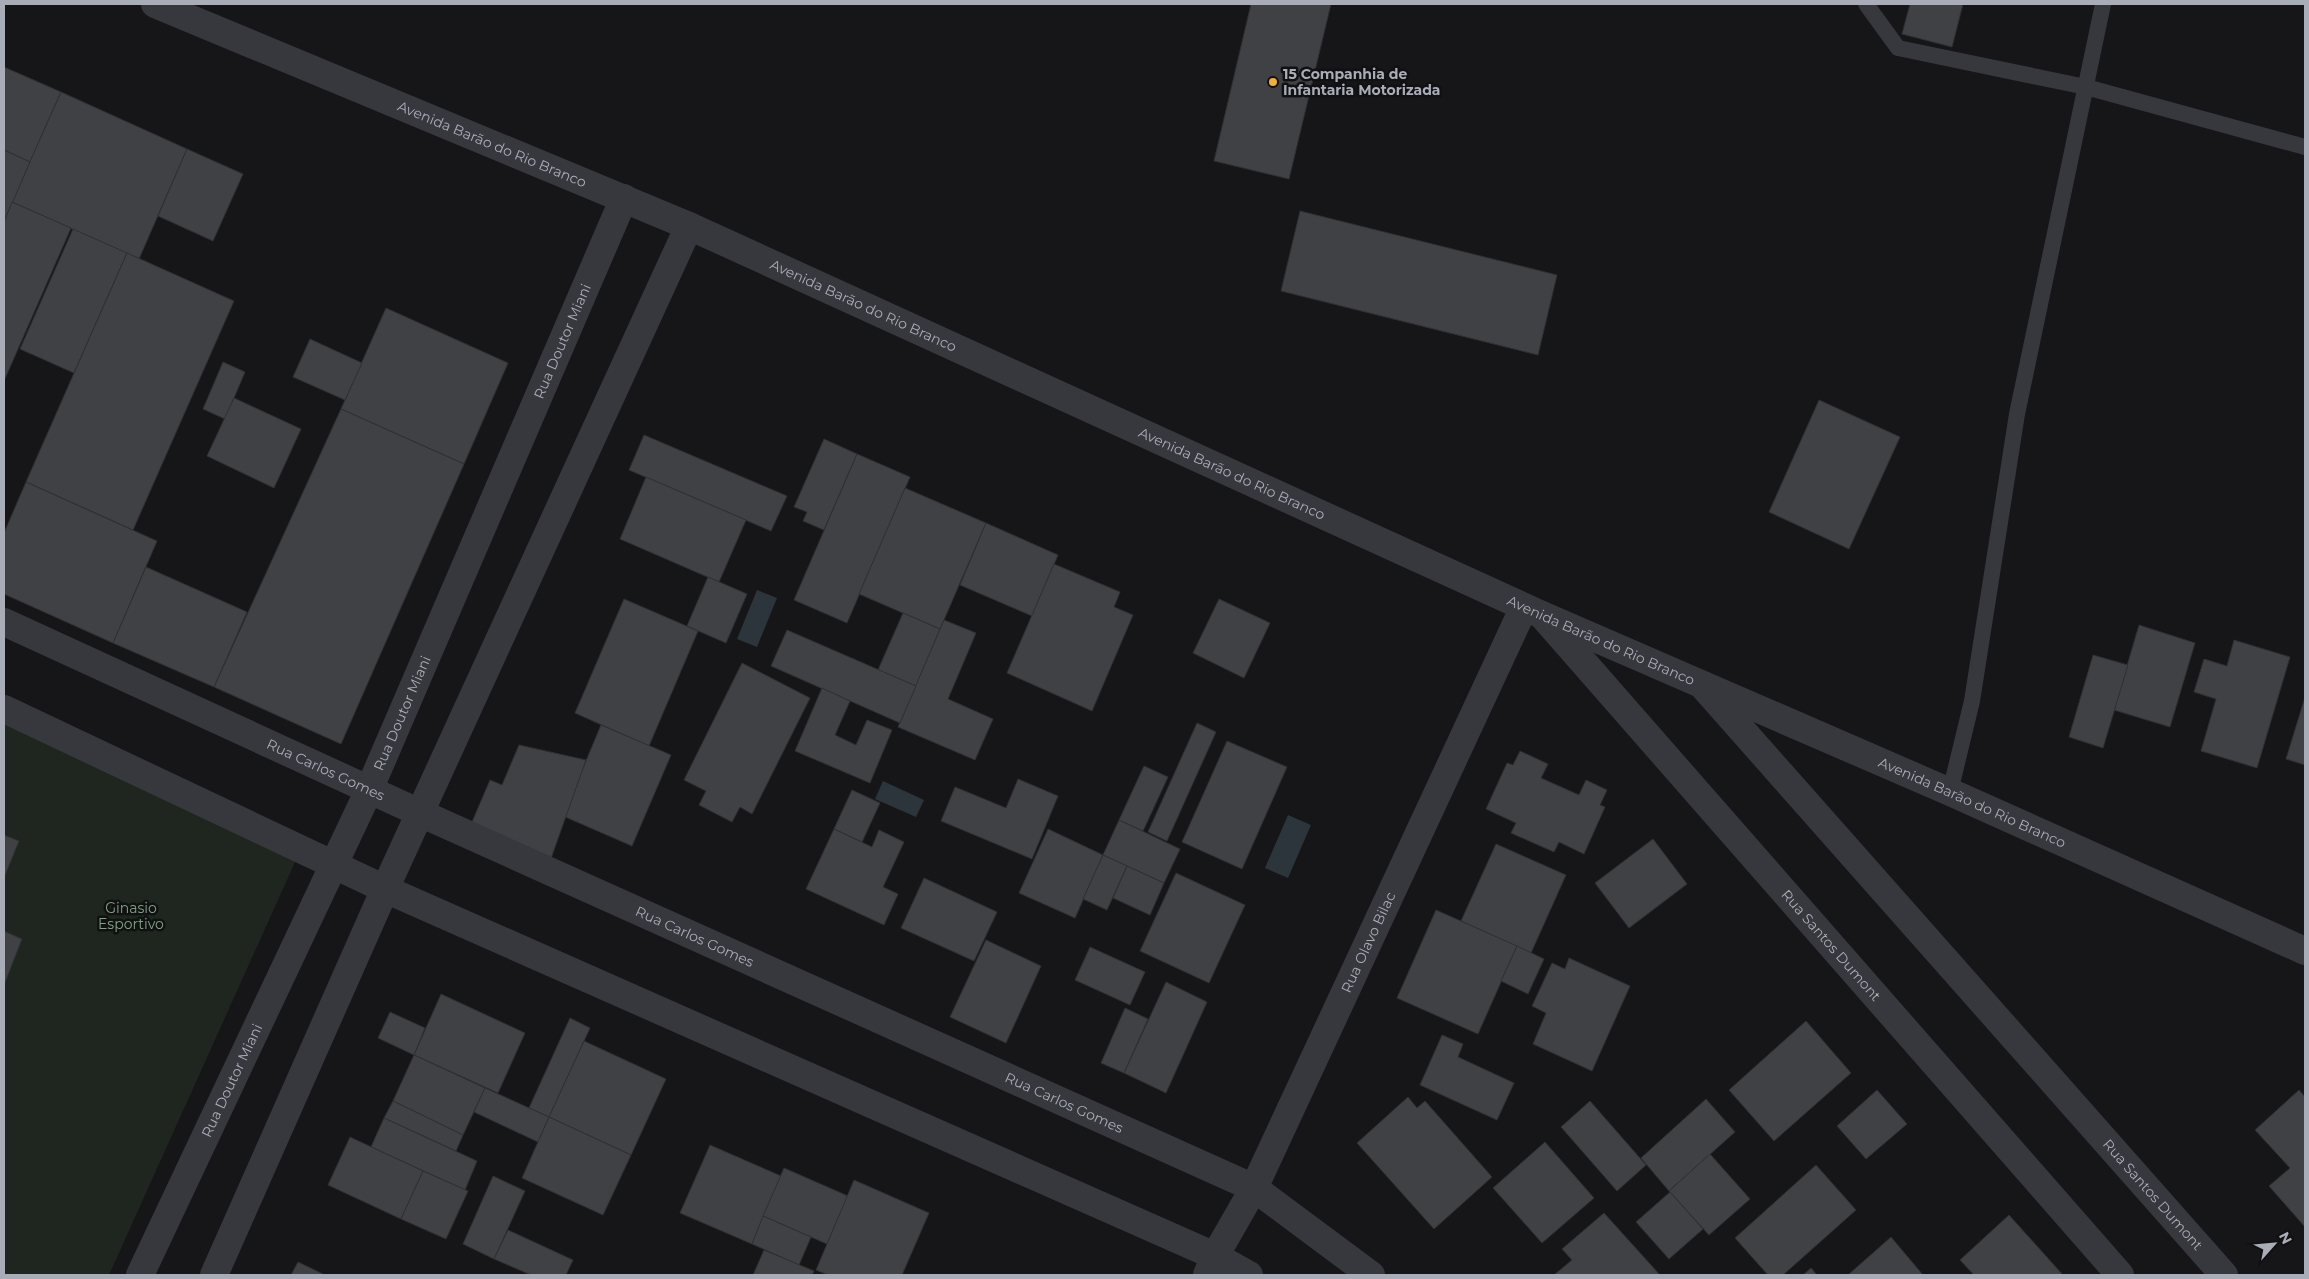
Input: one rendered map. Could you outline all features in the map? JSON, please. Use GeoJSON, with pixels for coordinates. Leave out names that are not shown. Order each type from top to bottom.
{"type":"FeatureCollection","features":[{"type":"Feature","properties":{"kind":"street","name":"Avenida Barão do Rio Branco"},"geometry":{"type":"LineString","coordinates":[[155,4],[689,226],[1533,611],[1950,792],[2305,951]]}},
{"type":"Feature","properties":{"kind":"street","name":"Rua Doutor Miani"},"geometry":{"type":"LineString","coordinates":[[140,1275],[369,790],[624,198]]}},
{"type":"Feature","properties":{"kind":"street"},"geometry":{"type":"LineString","coordinates":[[214,1275],[385,888],[689,226]]}},
{"type":"Feature","properties":{"kind":"street","name":"Rua Olavo Bilac"},"geometry":{"type":"LineString","coordinates":[[1211,1265],[1254,1188],[1533,611]]}},
{"type":"Feature","properties":{"kind":"street","name":"Rua Santos Dumont"},"geometry":{"type":"LineString","coordinates":[[1533,611],[2120,1275]]}},
{"type":"Feature","properties":{"kind":"street","name":"Rua Carlos Gomes"},"geometry":{"type":"LineString","coordinates":[[4,622],[369,790],[1254,1188],[1371,1275]]}},
{"type":"Feature","properties":{"kind":"street","name":"Rua Santos Dumont"},"geometry":{"type":"LineString","coordinates":[[1703,686],[2224,1275]]}},
{"type":"Feature","properties":{"kind":"street"},"geometry":{"type":"LineString","coordinates":[[4,709],[385,888],[1211,1265],[1249,1275]]}},
{"type":"Feature","properties":{"kind":"lane"},"geometry":{"type":"LineString","coordinates":[[1866,4],[1898,48],[2086,87],[2305,147]]}},
{"type":"Feature","properties":{"kind":"lane"},"geometry":{"type":"LineString","coordinates":[[1950,792],[1972,701],[2017,414],[2103,4]]}},
{"type":"Feature","properties":{"kind":"green space","name":"Ginasio Esportivo"},"geometry":{"type":"Polygon","coordinates":[[[4,722],[301,849],[109,1275],[4,1275],[4,722]]]}},
{"type":"Feature","properties":{"kind":"shaded area"},"geometry":{"type":"Polygon","coordinates":[[[757,590],[777,598],[757,647],[737,639],[757,590]]]}},
{"type":"Feature","properties":{"kind":"shaded area"},"geometry":{"type":"Polygon","coordinates":[[[883,781],[924,800],[916,817],[875,799],[883,781]]]}},
{"type":"Feature","properties":{"kind":"shaded area"},"geometry":{"type":"Polygon","coordinates":[[[1288,815],[1311,825],[1288,878],[1265,868],[1288,815]]]}},
{"type":"Feature","properties":{"kind":"building","name":"15 Companhia de Infantaria Motorizada"},"geometry":{"type":"Polygon","coordinates":[[[1251,4],[1331,4],[1289,179],[1214,161],[1251,4]]]}},
{"type":"Feature","properties":{"kind":"building"},"geometry":{"type":"Polygon","coordinates":[[[1910,4],[1963,4],[1952,47],[1902,34],[1910,4]]]}},
{"type":"Feature","properties":{"kind":"building"},"geometry":{"type":"Polygon","coordinates":[[[4,67],[61,92],[30,162],[4,150],[4,67]]]}},
{"type":"Feature","properties":{"kind":"building"},"geometry":{"type":"Polygon","coordinates":[[[61,92],[187,149],[139,259],[12,202],[61,92]]]}},
{"type":"Feature","properties":{"kind":"building"},"geometry":{"type":"Polygon","coordinates":[[[187,149],[243,174],[213,241],[158,216],[187,149]]]}},
{"type":"Feature","properties":{"kind":"building"},"geometry":{"type":"Polygon","coordinates":[[[4,150],[30,162],[4,222],[4,150]]]}},
{"type":"Feature","properties":{"kind":"building"},"geometry":{"type":"Polygon","coordinates":[[[12,202],[71,228],[4,381],[4,222],[12,202]]]}},
{"type":"Feature","properties":{"kind":"building"},"geometry":{"type":"Polygon","coordinates":[[[1300,211],[1557,275],[1538,355],[1281,291],[1300,211]]]}},
{"type":"Feature","properties":{"kind":"building"},"geometry":{"type":"Polygon","coordinates":[[[73,229],[127,253],[74,373],[20,349],[73,229]]]}},
{"type":"Feature","properties":{"kind":"building"},"geometry":{"type":"Polygon","coordinates":[[[127,253],[234,301],[133,530],[26,482],[127,253]]]}},
{"type":"Feature","properties":{"kind":"building"},"geometry":{"type":"Polygon","coordinates":[[[386,308],[508,363],[464,464],[341,409],[386,308]]]}},
{"type":"Feature","properties":{"kind":"building"},"geometry":{"type":"Polygon","coordinates":[[[310,339],[362,363],[345,400],[293,377],[310,339]]]}},
{"type":"Feature","properties":{"kind":"building"},"geometry":{"type":"Polygon","coordinates":[[[223,362],[245,372],[225,419],[203,409],[223,362]]]}},
{"type":"Feature","properties":{"kind":"building"},"geometry":{"type":"Polygon","coordinates":[[[234,398],[301,429],[274,488],[207,456],[234,398]]]}},
{"type":"Feature","properties":{"kind":"building"},"geometry":{"type":"Polygon","coordinates":[[[1819,400],[1900,437],[1849,549],[1769,512],[1819,400]]]}},
{"type":"Feature","properties":{"kind":"building"},"geometry":{"type":"Polygon","coordinates":[[[341,409],[464,464],[341,744],[214,687],[341,409]]]}},
{"type":"Feature","properties":{"kind":"building"},"geometry":{"type":"Polygon","coordinates":[[[644,435],[787,496],[771,531],[629,470],[644,435]]]}},
{"type":"Feature","properties":{"kind":"building"},"geometry":{"type":"Polygon","coordinates":[[[824,439],[857,454],[824,530],[803,521],[807,512],[794,507],[824,439]]]}},
{"type":"Feature","properties":{"kind":"building"},"geometry":{"type":"Polygon","coordinates":[[[857,454],[910,477],[847,623],[794,600],[857,454]]]}},
{"type":"Feature","properties":{"kind":"building"},"geometry":{"type":"Polygon","coordinates":[[[646,477],[746,520],[719,582],[620,539],[646,477]]]}},
{"type":"Feature","properties":{"kind":"building"},"geometry":{"type":"Polygon","coordinates":[[[26,482],[157,541],[113,643],[4,594],[4,533],[26,482]]]}},
{"type":"Feature","properties":{"kind":"building"},"geometry":{"type":"Polygon","coordinates":[[[905,488],[986,523],[940,629],[859,594],[905,488]]]}},
{"type":"Feature","properties":{"kind":"building"},"geometry":{"type":"Polygon","coordinates":[[[986,523],[1058,555],[1032,616],[960,585],[986,523]]]}},
{"type":"Feature","properties":{"kind":"building"},"geometry":{"type":"Polygon","coordinates":[[[1054,564],[1120,592],[1114,607],[1133,615],[1092,711],[1007,673],[1054,564]]]}},
{"type":"Feature","properties":{"kind":"building"},"geometry":{"type":"Polygon","coordinates":[[[146,567],[247,612],[214,687],[113,643],[146,567]]]}},
{"type":"Feature","properties":{"kind":"building"},"geometry":{"type":"Polygon","coordinates":[[[708,577],[747,594],[726,643],[687,626],[708,577]]]}},
{"type":"Feature","properties":{"kind":"building"},"geometry":{"type":"Polygon","coordinates":[[[624,599],[698,631],[649,746],[575,713],[624,599]]]}},
{"type":"Feature","properties":{"kind":"building"},"geometry":{"type":"Polygon","coordinates":[[[1219,599],[1270,623],[1244,678],[1193,653],[1219,599]]]}},
{"type":"Feature","properties":{"kind":"building"},"geometry":{"type":"Polygon","coordinates":[[[903,613],[940,629],[916,686],[878,670],[903,613]]]}},
{"type":"Feature","properties":{"kind":"building"},"geometry":{"type":"Polygon","coordinates":[[[944,620],[976,633],[948,699],[993,719],[975,760],[898,727],[944,620]]]}},
{"type":"Feature","properties":{"kind":"building"},"geometry":{"type":"Polygon","coordinates":[[[2139,625],[2195,643],[2170,727],[2114,710],[2139,625]]]}},
{"type":"Feature","properties":{"kind":"building"},"geometry":{"type":"Polygon","coordinates":[[[787,630],[916,686],[900,723],[771,666],[787,630]]]}},
{"type":"Feature","properties":{"kind":"building"},"geometry":{"type":"Polygon","coordinates":[[[2234,640],[2290,657],[2257,768],[2201,751],[2216,699],[2194,692],[2204,659],[2227,666],[2234,640]]]}},
{"type":"Feature","properties":{"kind":"building"},"geometry":{"type":"Polygon","coordinates":[[[2093,655],[2128,665],[2103,748],[2069,737],[2093,655]]]}},
{"type":"Feature","properties":{"kind":"building"},"geometry":{"type":"Polygon","coordinates":[[[742,663],[810,698],[752,814],[740,807],[732,822],[699,805],[706,791],[684,780],[742,663]]]}},
{"type":"Feature","properties":{"kind":"building"},"geometry":{"type":"Polygon","coordinates":[[[822,688],[850,701],[835,735],[856,745],[867,720],[892,730],[870,783],[795,751],[822,688]]]}},
{"type":"Feature","properties":{"kind":"building"},"geometry":{"type":"Polygon","coordinates":[[[2305,697],[2305,765],[2286,759],[2305,697]]]}},
{"type":"Feature","properties":{"kind":"building"},"geometry":{"type":"Polygon","coordinates":[[[1197,723],[1216,732],[1167,841],[1148,832],[1197,723]]]}},
{"type":"Feature","properties":{"kind":"building"},"geometry":{"type":"Polygon","coordinates":[[[601,725],[671,755],[632,846],[563,816],[601,725]]]}},
{"type":"Feature","properties":{"kind":"building"},"geometry":{"type":"Polygon","coordinates":[[[1227,741],[1287,767],[1242,869],[1182,842],[1227,741]]]}},
{"type":"Feature","properties":{"kind":"building"},"geometry":{"type":"Polygon","coordinates":[[[519,745],[586,760],[549,864],[469,829],[490,780],[502,785],[519,745]]]}},
{"type":"Feature","properties":{"kind":"building"},"geometry":{"type":"Polygon","coordinates":[[[1520,751],[1548,764],[1541,778],[1579,795],[1586,780],[1607,790],[1600,805],[1605,807],[1584,854],[1559,842],[1554,852],[1511,833],[1516,823],[1486,809],[1507,763],[1513,765],[1520,751]]]}},
{"type":"Feature","properties":{"kind":"building"},"geometry":{"type":"Polygon","coordinates":[[[1144,766],[1168,777],[1143,831],[1119,820],[1144,766]]]}},
{"type":"Feature","properties":{"kind":"building"},"geometry":{"type":"Polygon","coordinates":[[[1018,779],[1058,796],[1032,859],[941,821],[955,787],[1006,808],[1018,779]]]}},
{"type":"Feature","properties":{"kind":"building"},"geometry":{"type":"Polygon","coordinates":[[[852,790],[880,803],[862,842],[834,829],[852,790]]]}},
{"type":"Feature","properties":{"kind":"building"},"geometry":{"type":"Polygon","coordinates":[[[1119,820],[1180,849],[1164,883],[1103,855],[1119,820]]]}},
{"type":"Feature","properties":{"kind":"building"},"geometry":{"type":"Polygon","coordinates":[[[834,829],[872,847],[879,830],[904,842],[883,887],[898,894],[884,925],[806,889],[834,829]]]}},
{"type":"Feature","properties":{"kind":"building"},"geometry":{"type":"Polygon","coordinates":[[[1048,829],[1103,855],[1075,918],[1019,893],[1048,829]]]}},
{"type":"Feature","properties":{"kind":"building"},"geometry":{"type":"Polygon","coordinates":[[[4,835],[19,841],[4,878],[4,835]]]}},
{"type":"Feature","properties":{"kind":"building"},"geometry":{"type":"Polygon","coordinates":[[[1653,839],[1687,884],[1629,928],[1595,883],[1653,839]]]}},
{"type":"Feature","properties":{"kind":"building"},"geometry":{"type":"Polygon","coordinates":[[[1496,844],[1566,875],[1531,953],[1461,921],[1496,844]]]}},
{"type":"Feature","properties":{"kind":"building"},"geometry":{"type":"Polygon","coordinates":[[[1103,855],[1127,866],[1107,910],[1083,899],[1103,855]]]}},
{"type":"Feature","properties":{"kind":"building"},"geometry":{"type":"Polygon","coordinates":[[[1127,866],[1164,883],[1150,915],[1113,898],[1127,866]]]}},
{"type":"Feature","properties":{"kind":"building"},"geometry":{"type":"Polygon","coordinates":[[[1176,873],[1245,905],[1209,983],[1140,951],[1176,873]]]}},
{"type":"Feature","properties":{"kind":"building"},"geometry":{"type":"Polygon","coordinates":[[[924,878],[997,912],[974,961],[901,928],[924,878]]]}},
{"type":"Feature","properties":{"kind":"building"},"geometry":{"type":"Polygon","coordinates":[[[1436,910],[1517,946],[1478,1034],[1397,998],[1436,910]]]}},
{"type":"Feature","properties":{"kind":"building"},"geometry":{"type":"Polygon","coordinates":[[[4,931],[22,939],[4,985],[4,931]]]}},
{"type":"Feature","properties":{"kind":"building"},"geometry":{"type":"Polygon","coordinates":[[[986,940],[1041,966],[1006,1043],[950,1017],[986,940]]]}},
{"type":"Feature","properties":{"kind":"building"},"geometry":{"type":"Polygon","coordinates":[[[1517,946],[1544,959],[1528,994],[1501,981],[1517,946]]]}},
{"type":"Feature","properties":{"kind":"building"},"geometry":{"type":"Polygon","coordinates":[[[1090,947],[1145,972],[1130,1005],[1075,980],[1090,947]]]}},
{"type":"Feature","properties":{"kind":"building"},"geometry":{"type":"Polygon","coordinates":[[[1569,958],[1630,986],[1592,1071],[1533,1044],[1546,1013],[1532,1006],[1552,963],[1565,969],[1569,958]]]}},
{"type":"Feature","properties":{"kind":"building"},"geometry":{"type":"Polygon","coordinates":[[[1166,982],[1207,1002],[1166,1093],[1124,1073],[1166,982]]]}},
{"type":"Feature","properties":{"kind":"building"},"geometry":{"type":"Polygon","coordinates":[[[441,994],[525,1033],[498,1093],[414,1055],[441,994]]]}},
{"type":"Feature","properties":{"kind":"building"},"geometry":{"type":"Polygon","coordinates":[[[1125,1008],[1148,1019],[1124,1073],[1101,1063],[1125,1008]]]}},
{"type":"Feature","properties":{"kind":"building"},"geometry":{"type":"Polygon","coordinates":[[[390,1012],[425,1028],[414,1055],[378,1038],[390,1012]]]}},
{"type":"Feature","properties":{"kind":"building"},"geometry":{"type":"Polygon","coordinates":[[[570,1018],[590,1028],[549,1117],[529,1108],[570,1018]]]}},
{"type":"Feature","properties":{"kind":"building"},"geometry":{"type":"Polygon","coordinates":[[[1806,1021],[1851,1073],[1774,1141],[1729,1090],[1806,1021]]]}},
{"type":"Feature","properties":{"kind":"building"},"geometry":{"type":"Polygon","coordinates":[[[1442,1035],[1463,1044],[1458,1057],[1514,1083],[1497,1120],[1420,1085],[1442,1035]]]}},
{"type":"Feature","properties":{"kind":"building"},"geometry":{"type":"Polygon","coordinates":[[[584,1041],[666,1079],[631,1155],[549,1117],[584,1041]]]}},
{"type":"Feature","properties":{"kind":"building"},"geometry":{"type":"Polygon","coordinates":[[[414,1055],[485,1088],[463,1135],[393,1101],[414,1055]]]}},
{"type":"Feature","properties":{"kind":"building"},"geometry":{"type":"Polygon","coordinates":[[[485,1088],[549,1117],[538,1142],[474,1112],[485,1088]]]}},
{"type":"Feature","properties":{"kind":"building"},"geometry":{"type":"Polygon","coordinates":[[[1877,1090],[1907,1124],[1866,1159],[1837,1126],[1877,1090]]]}},
{"type":"Feature","properties":{"kind":"building"},"geometry":{"type":"Polygon","coordinates":[[[2299,1090],[2305,1097],[2305,1227],[2269,1186],[2290,1168],[2255,1130],[2299,1090]]]}},
{"type":"Feature","properties":{"kind":"building"},"geometry":{"type":"Polygon","coordinates":[[[1408,1097],[1417,1108],[1425,1101],[1492,1177],[1434,1229],[1357,1143],[1408,1097]]]}},
{"type":"Feature","properties":{"kind":"building"},"geometry":{"type":"Polygon","coordinates":[[[1706,1099],[1735,1132],[1669,1191],[1641,1158],[1706,1099]]]}},
{"type":"Feature","properties":{"kind":"building"},"geometry":{"type":"Polygon","coordinates":[[[393,1101],[463,1135],[456,1151],[384,1118],[393,1101]]]}},
{"type":"Feature","properties":{"kind":"building"},"geometry":{"type":"Polygon","coordinates":[[[1590,1101],[1646,1165],[1617,1191],[1561,1127],[1590,1101]]]}},
{"type":"Feature","properties":{"kind":"building"},"geometry":{"type":"Polygon","coordinates":[[[549,1117],[631,1155],[603,1215],[522,1178],[549,1117]]]}},
{"type":"Feature","properties":{"kind":"building"},"geometry":{"type":"Polygon","coordinates":[[[384,1118],[477,1161],[465,1190],[371,1147],[384,1118]]]}},
{"type":"Feature","properties":{"kind":"building"},"geometry":{"type":"Polygon","coordinates":[[[350,1137],[423,1171],[401,1219],[328,1185],[350,1137]]]}},
{"type":"Feature","properties":{"kind":"building"},"geometry":{"type":"Polygon","coordinates":[[[1545,1142],[1594,1198],[1542,1243],[1493,1188],[1545,1142]]]}},
{"type":"Feature","properties":{"kind":"building"},"geometry":{"type":"Polygon","coordinates":[[[710,1145],[781,1176],[752,1244],[680,1213],[710,1145]]]}},
{"type":"Feature","properties":{"kind":"building"},"geometry":{"type":"Polygon","coordinates":[[[1710,1154],[1750,1199],[1709,1235],[1669,1191],[1710,1154]]]}},
{"type":"Feature","properties":{"kind":"building"},"geometry":{"type":"Polygon","coordinates":[[[1816,1165],[1856,1210],[1783,1275],[1768,1275],[1735,1238],[1816,1165]]]}},
{"type":"Feature","properties":{"kind":"building"},"geometry":{"type":"Polygon","coordinates":[[[784,1168],[848,1196],[827,1244],[763,1216],[784,1168]]]}},
{"type":"Feature","properties":{"kind":"building"},"geometry":{"type":"Polygon","coordinates":[[[423,1171],[468,1191],[446,1239],[401,1219],[423,1171]]]}},
{"type":"Feature","properties":{"kind":"building"},"geometry":{"type":"Polygon","coordinates":[[[493,1176],[525,1191],[494,1259],[463,1244],[493,1176]]]}},
{"type":"Feature","properties":{"kind":"building"},"geometry":{"type":"Polygon","coordinates":[[[854,1180],[929,1213],[902,1275],[828,1275],[816,1270],[854,1180]]]}},
{"type":"Feature","properties":{"kind":"building"},"geometry":{"type":"Polygon","coordinates":[[[1670,1192],[1703,1229],[1669,1259],[1636,1222],[1670,1192]]]}},
{"type":"Feature","properties":{"kind":"building"},"geometry":{"type":"Polygon","coordinates":[[[1604,1213],[1660,1275],[1554,1275],[1572,1260],[1562,1249],[1604,1213]]]}},
{"type":"Feature","properties":{"kind":"building"},"geometry":{"type":"Polygon","coordinates":[[[2009,1215],[2063,1275],[1974,1275],[1960,1260],[2009,1215]]]}},
{"type":"Feature","properties":{"kind":"building"},"geometry":{"type":"Polygon","coordinates":[[[763,1216],[811,1237],[799,1265],[752,1244],[763,1216]]]}},
{"type":"Feature","properties":{"kind":"building"},"geometry":{"type":"Polygon","coordinates":[[[508,1230],[573,1260],[566,1275],[531,1275],[494,1259],[508,1230]]]}},
{"type":"Feature","properties":{"kind":"building"},"geometry":{"type":"Polygon","coordinates":[[[1891,1237],[1923,1275],[1848,1275],[1891,1237]]]}},
{"type":"Feature","properties":{"kind":"building"},"geometry":{"type":"Polygon","coordinates":[[[764,1250],[814,1271],[812,1275],[753,1275],[764,1250]]]}},
{"type":"Feature","properties":{"kind":"building"},"geometry":{"type":"Polygon","coordinates":[[[298,1262],[325,1275],[291,1275],[298,1262]]]}},
{"type":"Feature","properties":{"kind":"building"},"geometry":{"type":"Polygon","coordinates":[[[1811,1268],[1817,1275],[1803,1275],[1811,1268]]]}},
{"type":"Feature","properties":{"kind":"place","name":"15 Companhia de Infantaria Motorizada"},"geometry":{"type":"Point","coordinates":[1273,82]}}]}
